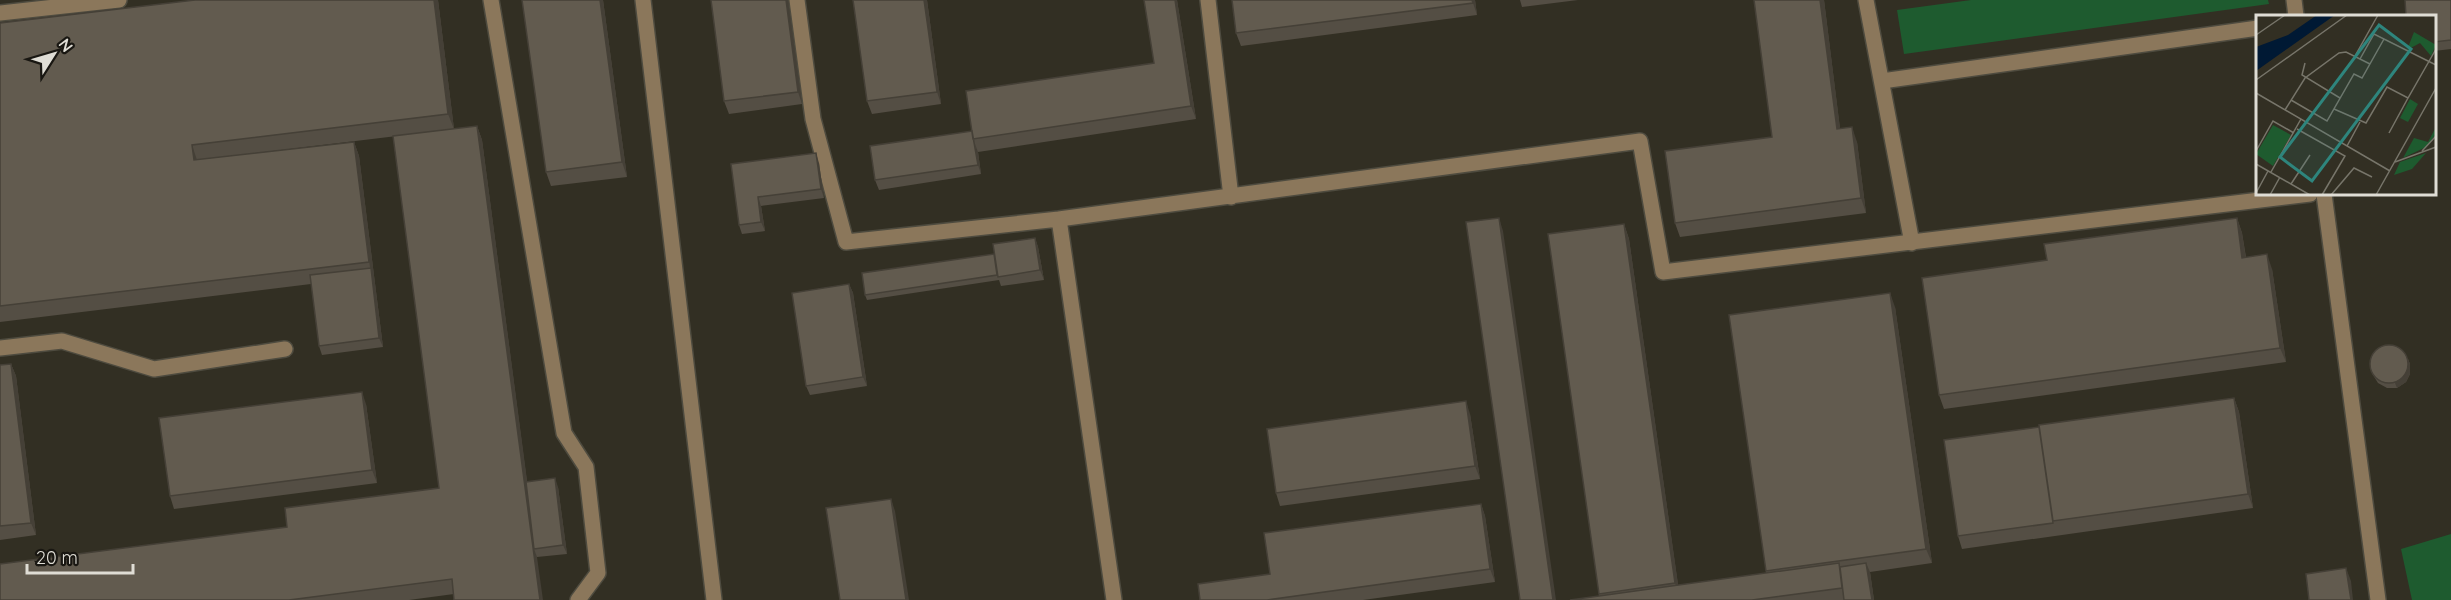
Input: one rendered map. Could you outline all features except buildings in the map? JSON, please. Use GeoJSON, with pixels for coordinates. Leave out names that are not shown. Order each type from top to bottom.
{"type":"FeatureCollection","features":[{"type":"Feature","properties":{"kind":"street"},"geometry":{"type":"LineString","coordinates":[[0,13],[119,0]]}},
{"type":"Feature","properties":{"kind":"street"},"geometry":{"type":"LineString","coordinates":[[491,0],[564,433],[586,467],[598,573],[578,600]]}},
{"type":"Feature","properties":{"kind":"street"},"geometry":{"type":"LineString","coordinates":[[643,0],[714,600]]}},
{"type":"Feature","properties":{"kind":"street"},"geometry":{"type":"LineString","coordinates":[[797,0],[813,119],[846,242],[1059,219],[1640,141],[1663,272],[2302,195]]}},
{"type":"Feature","properties":{"kind":"street"},"geometry":{"type":"LineString","coordinates":[[1208,0],[1231,196]]}},
{"type":"Feature","properties":{"kind":"street"},"geometry":{"type":"LineString","coordinates":[[1866,0],[1912,243]]}},
{"type":"Feature","properties":{"kind":"street"},"geometry":{"type":"LineString","coordinates":[[2294,0],[2296,15]]}},
{"type":"Feature","properties":{"kind":"street"},"geometry":{"type":"LineString","coordinates":[[1881,81],[2256,28]]}},
{"type":"Feature","properties":{"kind":"street"},"geometry":{"type":"LineString","coordinates":[[2324,195],[2378,600]]}},
{"type":"Feature","properties":{"kind":"street"},"geometry":{"type":"LineString","coordinates":[[1059,219],[1114,600]]}},
{"type":"Feature","properties":{"kind":"street"},"geometry":{"type":"LineString","coordinates":[[0,348],[62,340],[154,369],[285,349]]}},
{"type":"Feature","properties":{"kind":"green space"},"geometry":{"type":"Polygon","coordinates":[[[1971,0],[2268,0],[2269,4],[1904,54],[1897,10],[1971,0]]]}},
{"type":"Feature","properties":{"kind":"green space"},"geometry":{"type":"Polygon","coordinates":[[[2451,534],[2451,600],[2412,600],[2401,549],[2451,534]]]}}]}
